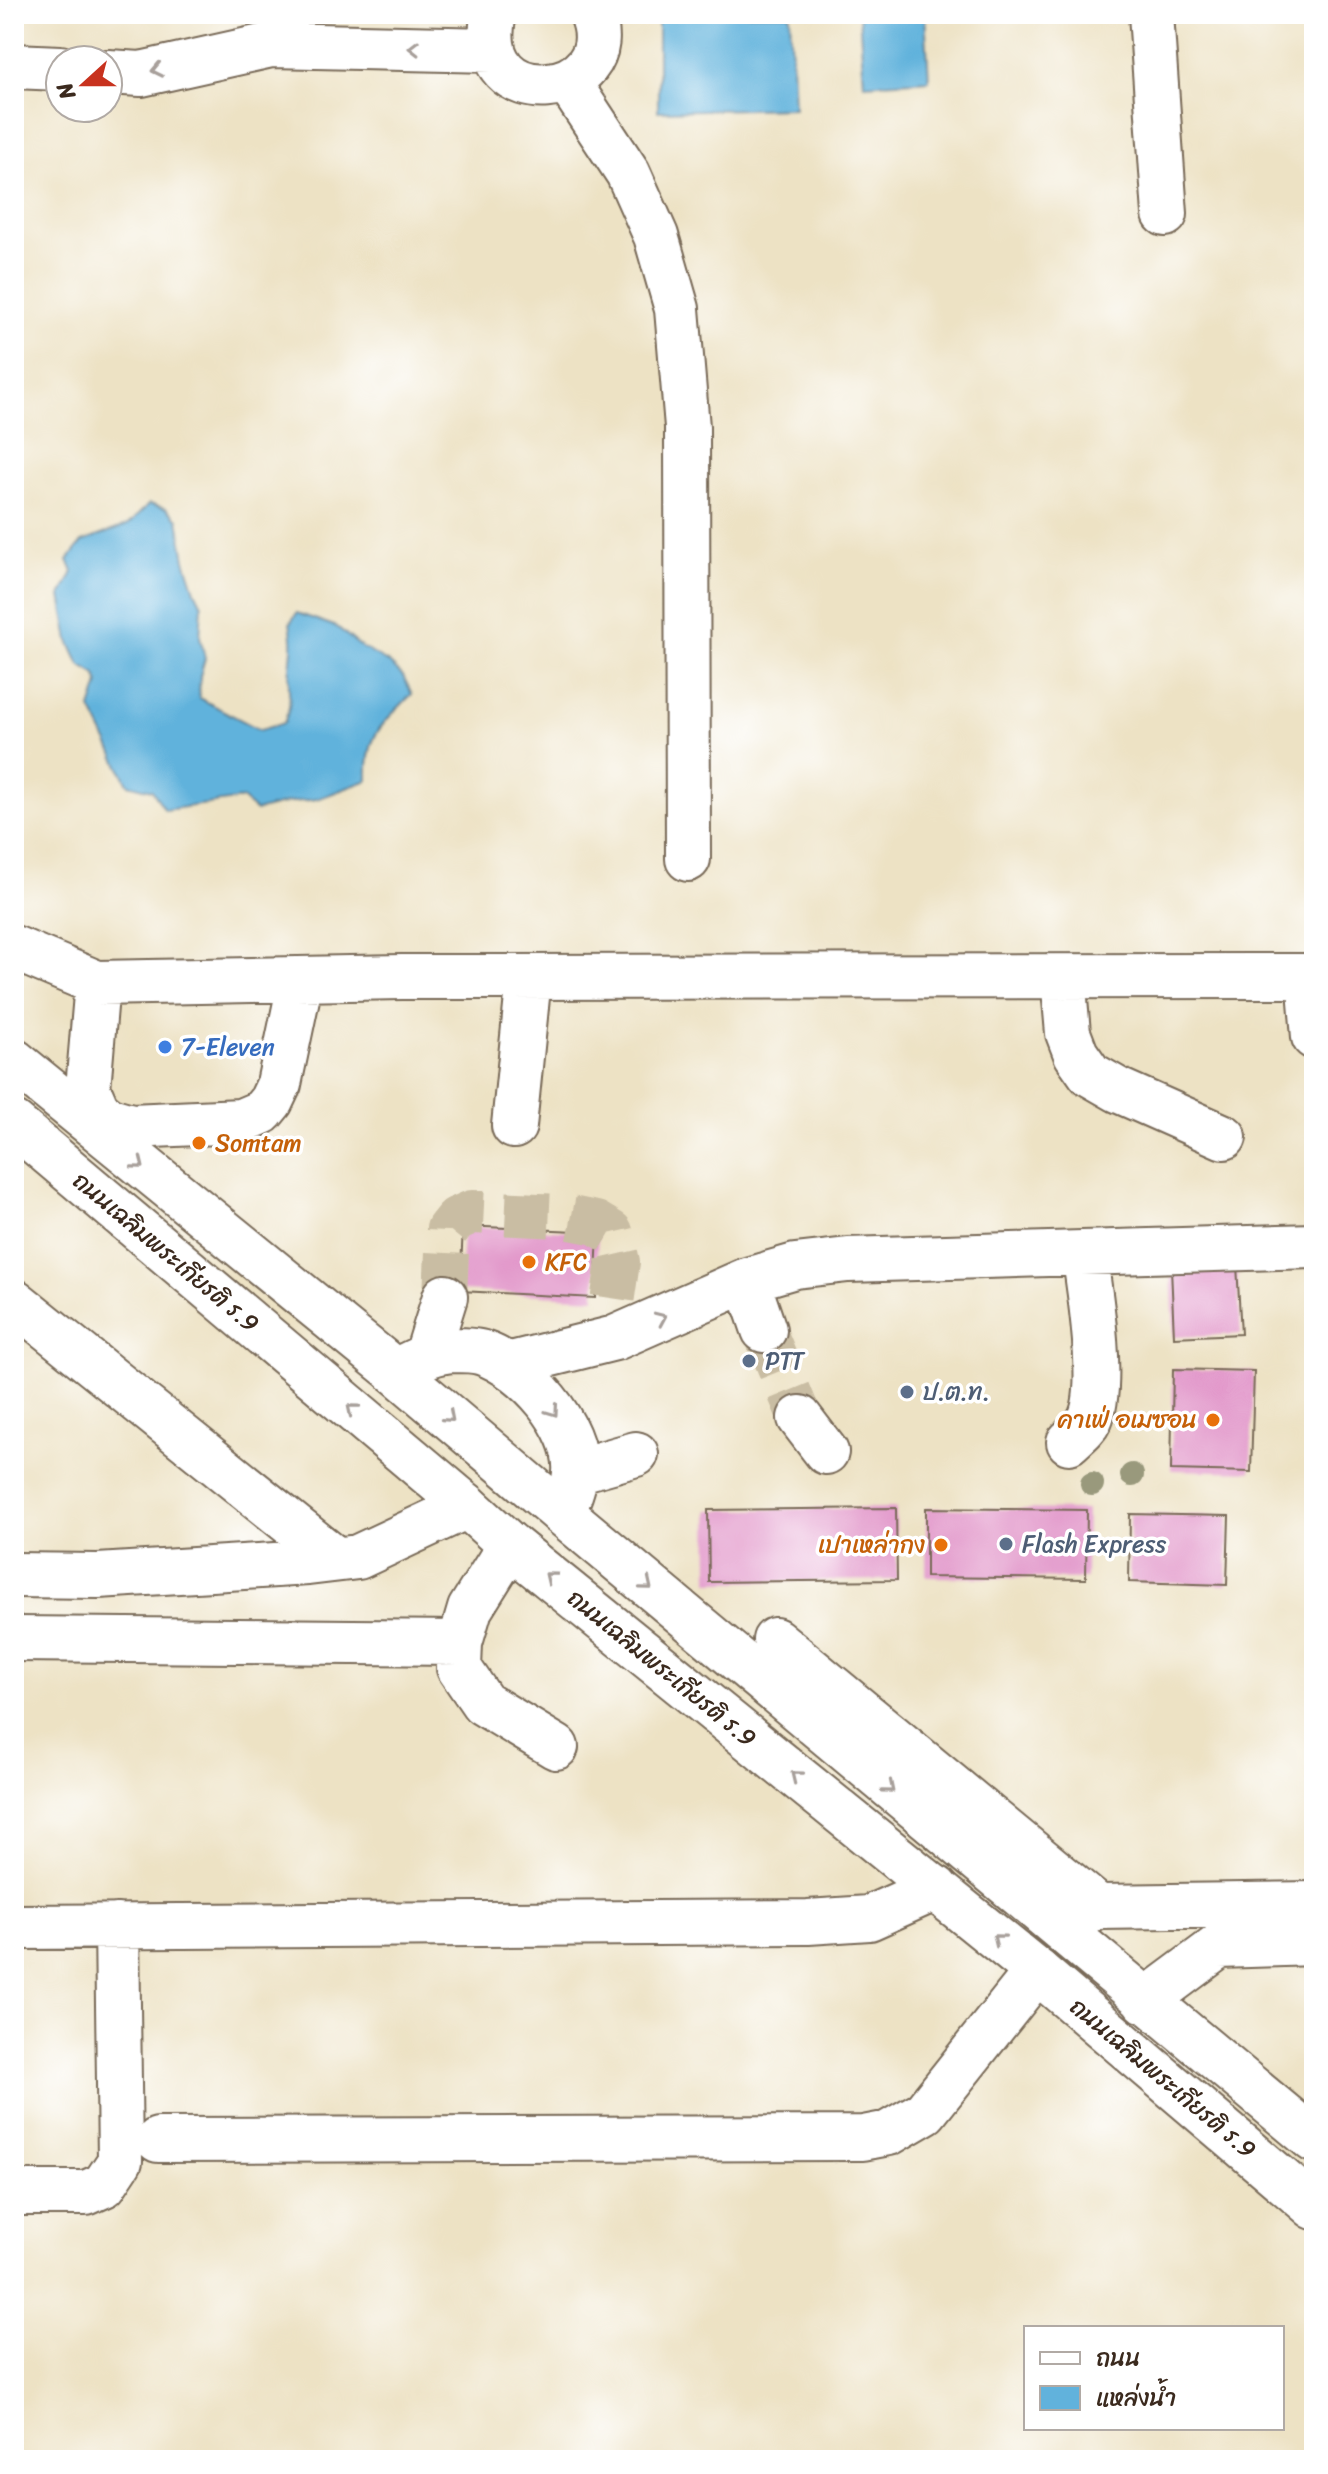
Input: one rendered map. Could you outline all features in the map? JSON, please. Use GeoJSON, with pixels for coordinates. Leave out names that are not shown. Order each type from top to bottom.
{"type":"FeatureCollection","features":[{"type":"Feature","properties":{"kind":"street"},"geometry":{"type":"LineString","coordinates":[[124,73],[141,74],[270,30],[493,32],[501,66],[514,79],[531,87],[550,87],[568,82],[582,71],[593,55],[597,37],[592,14]]}},
{"type":"Feature","properties":{"kind":"street"},"geometry":{"type":"LineString","coordinates":[[1151,14],[1165,214]]}},
{"type":"Feature","properties":{"kind":"street"},"geometry":{"type":"LineString","coordinates":[[14,66],[44,67]]}},
{"type":"Feature","properties":{"kind":"street"},"geometry":{"type":"LineString","coordinates":[[568,82],[628,173],[656,236],[677,309],[687,427],[688,859]]}},
{"type":"Feature","properties":{"kind":"street"},"geometry":{"type":"LineString","coordinates":[[14,948],[97,983],[529,977],[1312,976],[1314,1037]]}},
{"type":"Feature","properties":{"kind":"street"},"geometry":{"type":"LineString","coordinates":[[514,1126],[529,977]]}},
{"type":"Feature","properties":{"kind":"street"},"geometry":{"type":"LineString","coordinates":[[1063,977],[1068,1033],[1076,1054],[1090,1074],[1118,1090],[1224,1137]]}},
{"type":"Feature","properties":{"kind":"street"},"geometry":{"type":"LineString","coordinates":[[97,983],[88,1089],[97,1110],[110,1120],[131,1126],[241,1121],[262,1112],[279,1084],[301,979]]}},
{"type":"Feature","properties":{"kind":"street","name":"ถนนเฉลิมพระเกียรติ ร.9"},"geometry":{"type":"LineString","coordinates":[[14,1061],[411,1363],[562,1513],[1314,2140]]}},
{"type":"Feature","properties":{"kind":"street","name":"ถนนเฉลิมพระเกียรติ ร.9"},"geometry":{"type":"LineString","coordinates":[[14,1124],[510,1545],[1037,1971],[1314,2207]]}},
{"type":"Feature","properties":{"kind":"street"},"geometry":{"type":"LineString","coordinates":[[507,1365],[613,1323],[795,1266],[848,1260],[1314,1246]]}},
{"type":"Feature","properties":{"kind":"street"},"geometry":{"type":"LineString","coordinates":[[1069,1442],[1089,1423],[1096,1401],[1093,1313],[1084,1253]]}},
{"type":"Feature","properties":{"kind":"street"},"geometry":{"type":"LineString","coordinates":[[747,1280],[764,1330]]}},
{"type":"Feature","properties":{"kind":"street"},"geometry":{"type":"LineString","coordinates":[[411,1363],[445,1297]]}},
{"type":"Feature","properties":{"kind":"street"},"geometry":{"type":"LineString","coordinates":[[14,1301],[335,1559]]}},
{"type":"Feature","properties":{"kind":"street"},"geometry":{"type":"LineString","coordinates":[[411,1363],[451,1350],[481,1352],[507,1365],[552,1406],[571,1441],[576,1471],[562,1513]]}},
{"type":"Feature","properties":{"kind":"street"},"geometry":{"type":"LineString","coordinates":[[800,1418],[826,1452]]}},
{"type":"Feature","properties":{"kind":"street"},"geometry":{"type":"LineString","coordinates":[[576,1471],[636,1454]]}},
{"type":"Feature","properties":{"kind":"street"},"geometry":{"type":"LineString","coordinates":[[14,1575],[98,1576],[358,1557],[467,1506]]}},
{"type":"Feature","properties":{"kind":"street"},"geometry":{"type":"LineString","coordinates":[[510,1545],[470,1609],[460,1643],[459,1668],[483,1703],[556,1747]]}},
{"type":"Feature","properties":{"kind":"street"},"geometry":{"type":"LineString","coordinates":[[14,1639],[460,1643]]}},
{"type":"Feature","properties":{"kind":"street"},"geometry":{"type":"LineString","coordinates":[[775,1640],[1098,1907]]}},
{"type":"Feature","properties":{"kind":"street"},"geometry":{"type":"LineString","coordinates":[[14,1927],[808,1922],[869,1918],[936,1888]]}},
{"type":"Feature","properties":{"kind":"street"},"geometry":{"type":"LineString","coordinates":[[1058,1929],[1098,1907],[1314,1904]]}},
{"type":"Feature","properties":{"kind":"street"},"geometry":{"type":"LineString","coordinates":[[14,2193],[86,2193],[104,2185],[120,2161],[117,1926]]}},
{"type":"Feature","properties":{"kind":"street"},"geometry":{"type":"LineString","coordinates":[[1145,2001],[1219,1946],[1314,1943]]}},
{"type":"Feature","properties":{"kind":"street"},"geometry":{"type":"LineString","coordinates":[[158,2140],[847,2139],[876,2136],[889,2133],[925,2112],[1037,1971]]}},
{"type":"Feature","properties":{"kind":"water"},"geometry":{"type":"Polygon","coordinates":[[[658,14],[790,14],[794,108],[658,111],[658,14]]]}},
{"type":"Feature","properties":{"kind":"water"},"geometry":{"type":"Polygon","coordinates":[[[859,14],[925,14],[929,80],[864,84],[859,14]]]}},
{"type":"Feature","properties":{"kind":"water"},"geometry":{"type":"Polygon","coordinates":[[[149,504],[166,508],[178,519],[185,560],[202,605],[200,637],[205,658],[199,698],[260,730],[284,723],[289,705],[290,623],[297,613],[337,627],[403,676],[412,694],[384,722],[373,740],[368,780],[317,799],[256,811],[242,799],[165,810],[152,790],[128,784],[91,709],[99,684],[96,675],[80,665],[69,641],[61,596],[73,572],[68,560],[82,542],[128,525],[149,504]]]}},
{"type":"Feature","properties":{"kind":"building","name":"KFC"},"geometry":{"type":"Polygon","coordinates":[[[463,1226],[598,1232],[595,1298],[460,1291],[463,1226]]]}},
{"type":"Feature","properties":{"kind":"building"},"geometry":{"type":"Polygon","coordinates":[[[1237,1265],[1241,1334],[1174,1337],[1171,1268],[1237,1265]]]}},
{"type":"Feature","properties":{"kind":"building","name":"คาเฟ่ อเมซอน"},"geometry":{"type":"Polygon","coordinates":[[[1173,1369],[1254,1371],[1251,1472],[1171,1470],[1173,1369]]]}},
{"type":"Feature","properties":{"kind":"building"},"geometry":{"type":"Polygon","coordinates":[[[896,1508],[897,1580],[709,1582],[708,1510],[896,1508]]]}},
{"type":"Feature","properties":{"kind":"building"},"geometry":{"type":"Polygon","coordinates":[[[926,1508],[1087,1510],[1086,1579],[926,1577],[926,1508]]]}},
{"type":"Feature","properties":{"kind":"building"},"geometry":{"type":"Polygon","coordinates":[[[1130,1514],[1229,1516],[1227,1585],[1129,1582],[1130,1514]]]}},
{"type":"Feature","properties":{"kind":"tunnel"},"geometry":{"type":"LineString","coordinates":[[445,1297],[448,1229],[456,1219],[472,1212],[561,1216],[596,1223],[611,1232],[618,1262],[611,1309]]}},
{"type":"Feature","properties":{"kind":"tunnel"},"geometry":{"type":"LineString","coordinates":[[764,1330],[800,1418]]}},
{"type":"Feature","properties":{"kind":"place","name":"7-Eleven"},"geometry":{"type":"Point","coordinates":[165,1047]}},
{"type":"Feature","properties":{"kind":"place","name":"Somtam"},"geometry":{"type":"Point","coordinates":[199,1143]}},
{"type":"Feature","properties":{"kind":"place","name":"KFC"},"geometry":{"type":"Point","coordinates":[529,1262]}},
{"type":"Feature","properties":{"kind":"place","name":"PTT"},"geometry":{"type":"Point","coordinates":[749,1361]}},
{"type":"Feature","properties":{"kind":"place","name":"ป.ต.ท."},"geometry":{"type":"Point","coordinates":[907,1392]}},
{"type":"Feature","properties":{"kind":"place","name":"คาเฟ่ อเมซอน"},"geometry":{"type":"Point","coordinates":[1213,1420]}},
{"type":"Feature","properties":{"kind":"place","name":"Flash Express"},"geometry":{"type":"Point","coordinates":[1006,1544]}},
{"type":"Feature","properties":{"kind":"place","name":"เปาเหล่ากง"},"geometry":{"type":"Point","coordinates":[941,1545]}}]}
